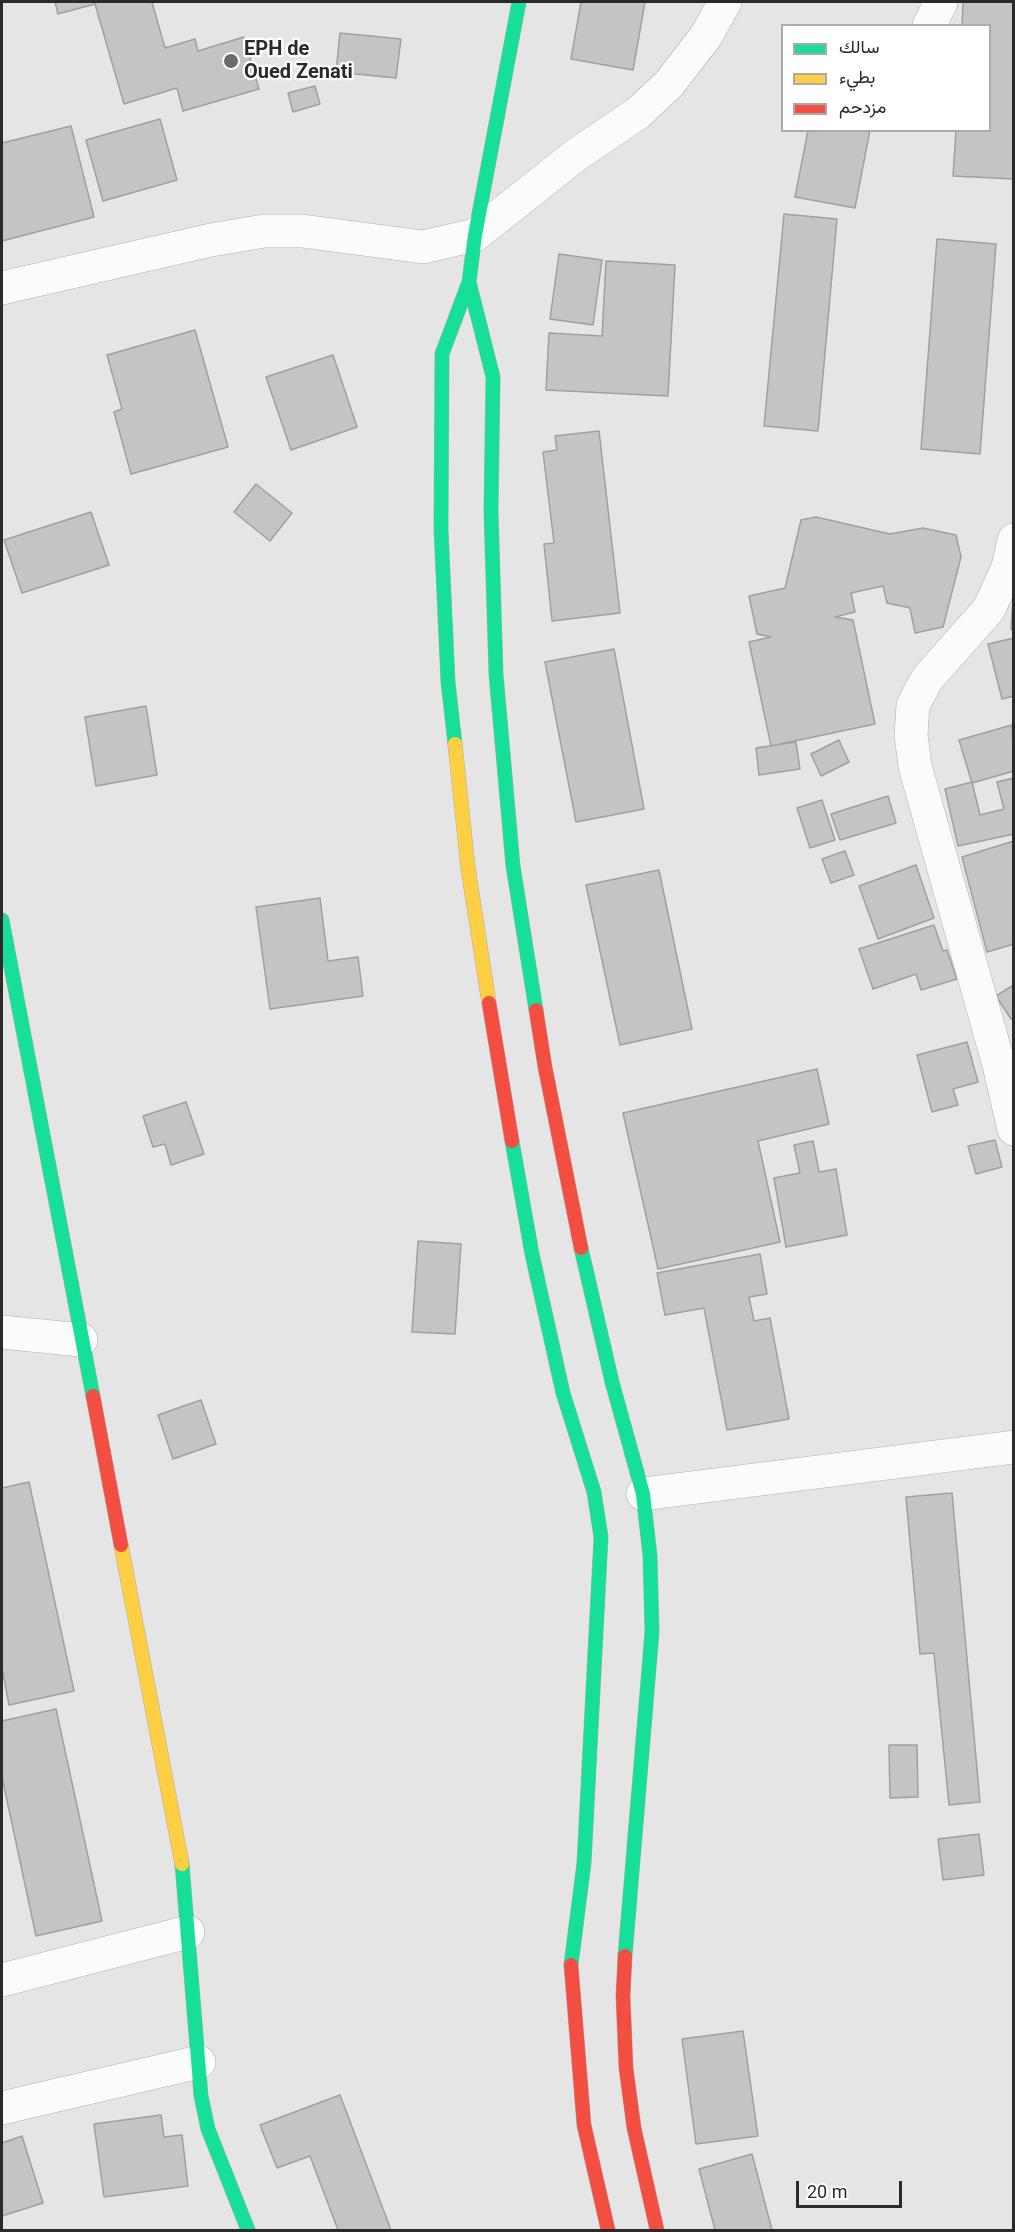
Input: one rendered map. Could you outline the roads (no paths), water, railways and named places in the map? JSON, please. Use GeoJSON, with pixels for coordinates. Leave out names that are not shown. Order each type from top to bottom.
{"type":"FeatureCollection","features":[{"type":"Feature","properties":{"kind":"street"},"geometry":{"type":"LineString","coordinates":[[519,2],[469,282],[442,354],[441,530],[448,682],[468,868],[500,1075],[532,1254],[562,1393],[594,1492],[601,1537],[584,1863],[571,1964],[584,2125],[608,2230]]}},
{"type":"Feature","properties":{"kind":"street"},"geometry":{"type":"LineString","coordinates":[[2,288],[211,240],[264,231],[302,231],[423,247],[476,235],[576,155],[646,105],[669,84],[706,36],[725,2]]}},
{"type":"Feature","properties":{"kind":"street"},"geometry":{"type":"LineString","coordinates":[[930,24],[941,2]]}},
{"type":"Feature","properties":{"kind":"street"},"geometry":{"type":"LineString","coordinates":[[469,282],[493,377],[491,511],[496,674],[513,866],[544,1067],[577,1232],[612,1383],[643,1494],[650,1556],[652,1632],[627,1915],[623,1996],[626,2068],[634,2128],[657,2230]]}},
{"type":"Feature","properties":{"kind":"street"},"geometry":{"type":"LineString","coordinates":[[1014,540],[1008,567],[989,609],[927,680],[913,705],[911,735],[915,766],[999,1065],[1014,1129]]}},
{"type":"Feature","properties":{"kind":"street"},"geometry":{"type":"LineString","coordinates":[[2,920],[182,1865],[201,2096],[208,2129],[248,2230]]}},
{"type":"Feature","properties":{"kind":"street"},"geometry":{"type":"LineString","coordinates":[[2,1332],[81,1340]]}},
{"type":"Feature","properties":{"kind":"street"},"geometry":{"type":"LineString","coordinates":[[643,1494],[1014,1447]]}},
{"type":"Feature","properties":{"kind":"street"},"geometry":{"type":"LineString","coordinates":[[2,1980],[188,1932]]}},
{"type":"Feature","properties":{"kind":"street"},"geometry":{"type":"LineString","coordinates":[[2,2108],[199,2062]]}},
{"type":"Feature","properties":{"kind":"place","name":"EPH de Oued Zenati"},"geometry":{"type":"Point","coordinates":[231,61]}}]}
